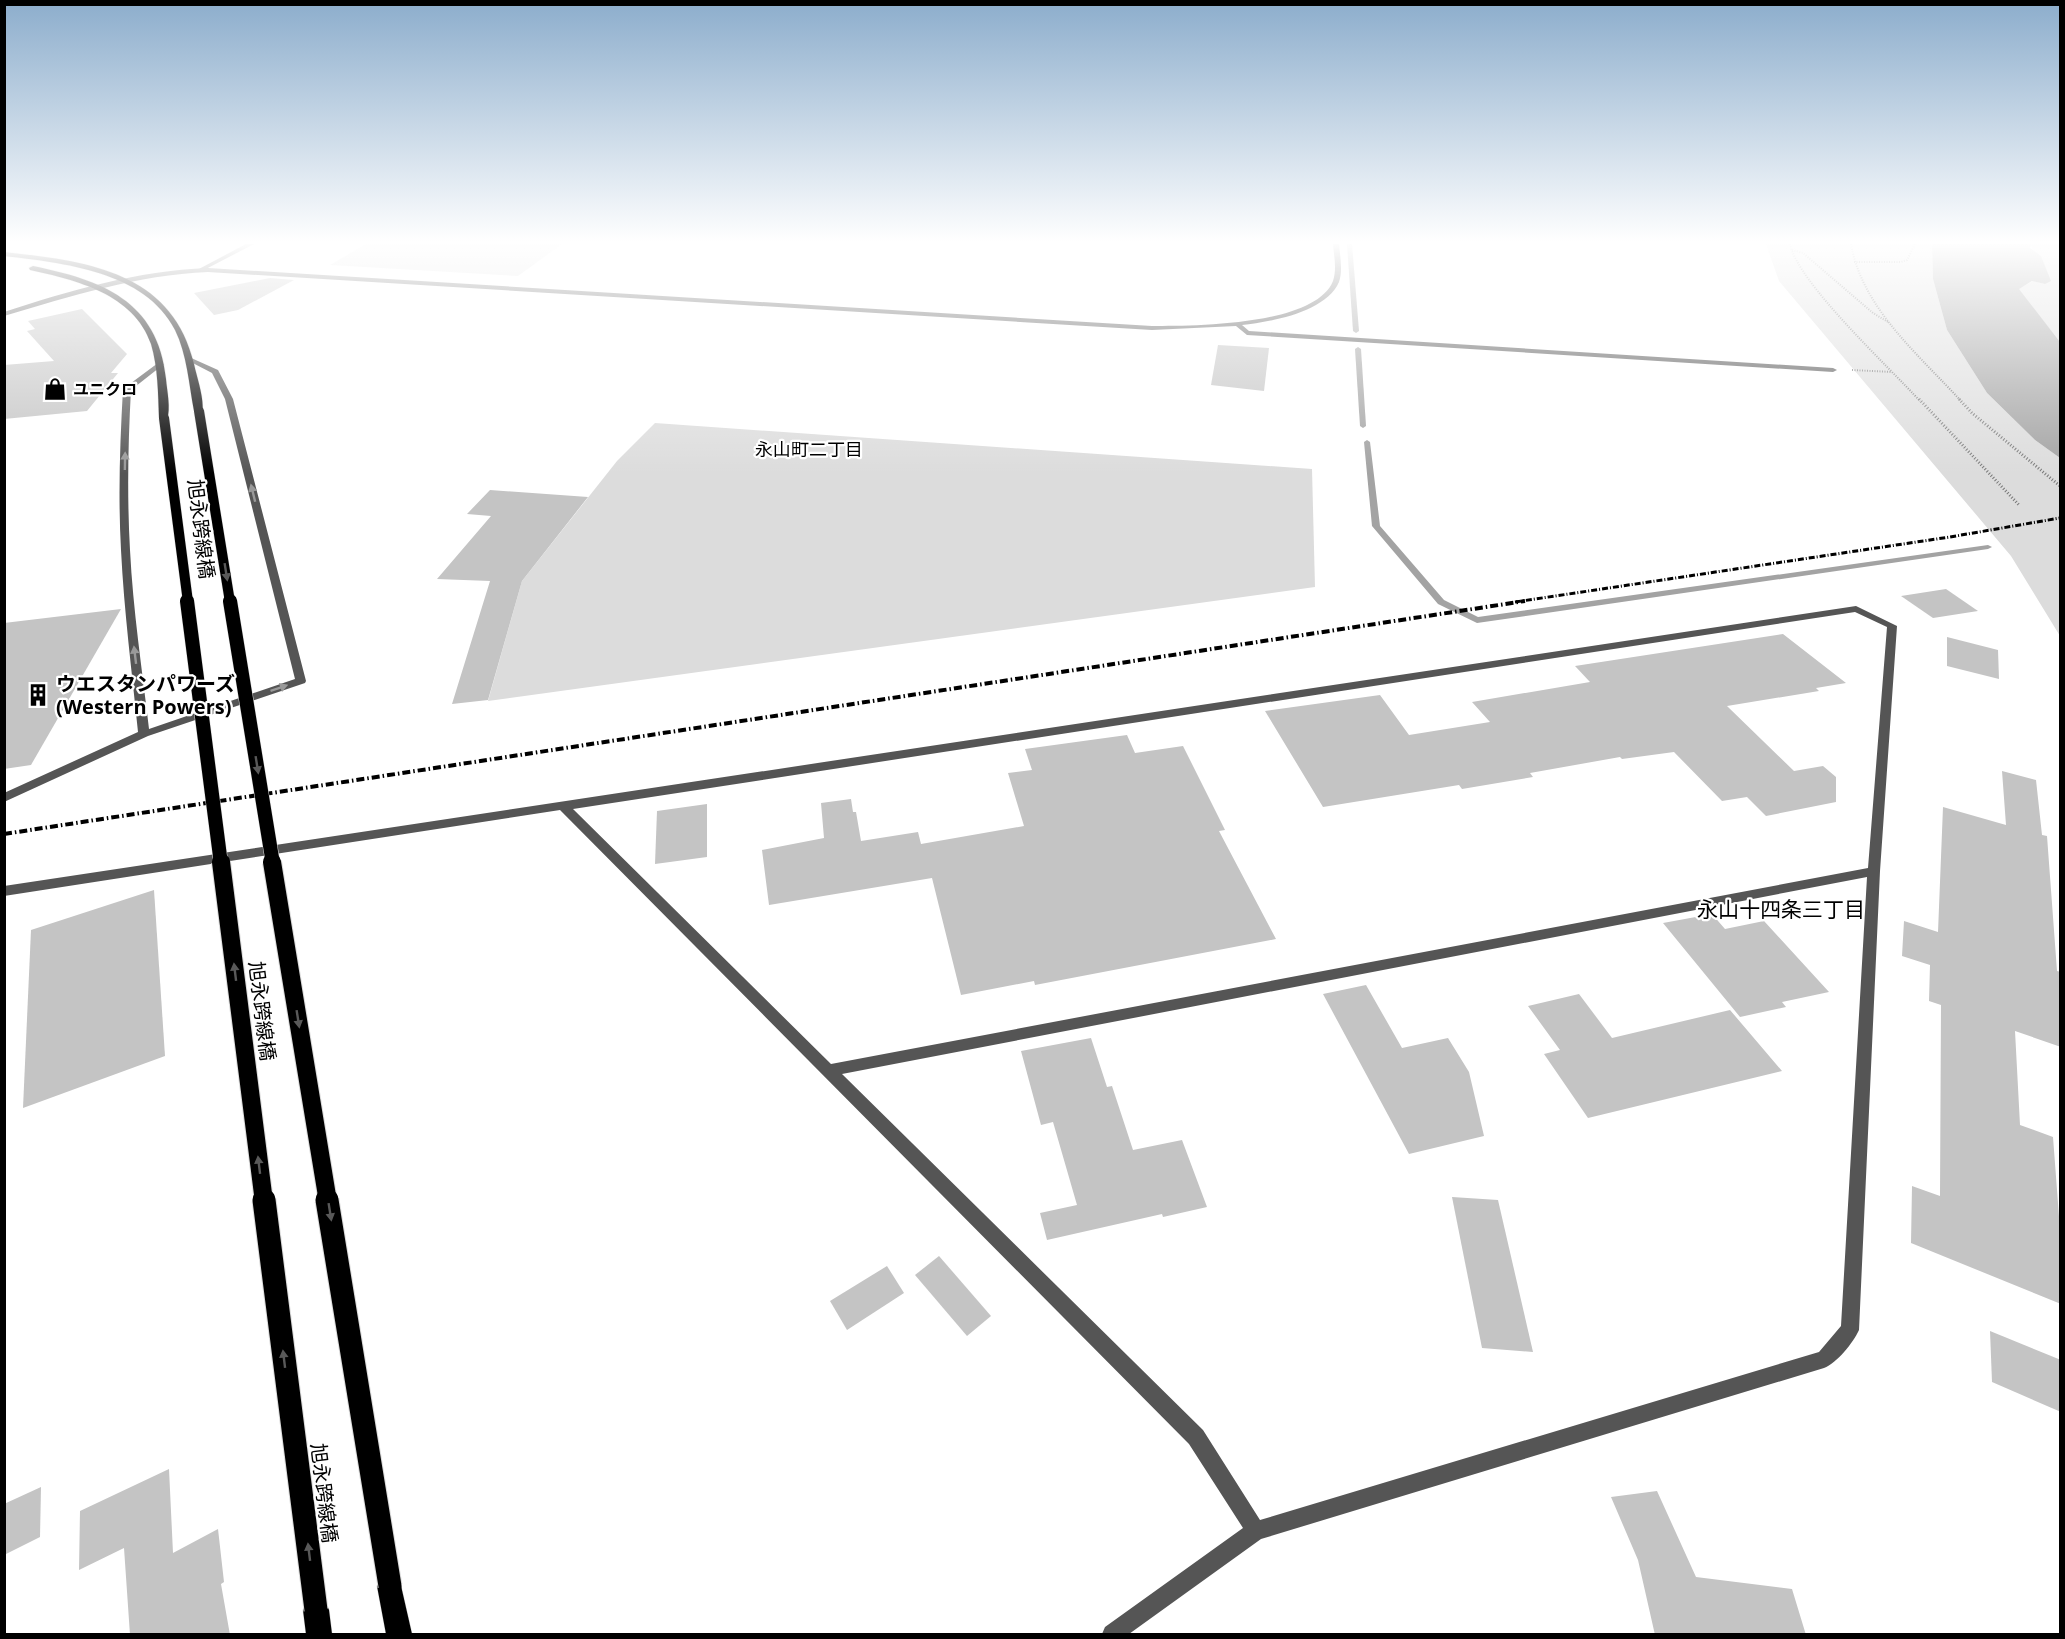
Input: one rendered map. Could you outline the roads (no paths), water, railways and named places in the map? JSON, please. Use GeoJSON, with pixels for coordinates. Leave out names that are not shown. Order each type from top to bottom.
{"type":"FeatureCollection","features":[{"type":"Feature","properties":{"kind":"main road","name":"旭永跨線橋"},"geometry":{"type":"LineString","coordinates":[[141,320],[149,329],[160,364],[164,418],[318,1622]]}},
{"type":"Feature","properties":{"kind":"main road","name":"旭永跨線橋"},"geometry":{"type":"LineString","coordinates":[[174,320],[181,333],[199,411],[399,1635]]}},
{"type":"Feature","properties":{"kind":"street"},"geometry":{"type":"LineString","coordinates":[[1033,320],[1140,327],[1238,325],[1260,320]]}},
{"type":"Feature","properties":{"kind":"street"},"geometry":{"type":"LineString","coordinates":[[1238,325],[1247,333],[1833,370]]}},
{"type":"Feature","properties":{"kind":"street"},"geometry":{"type":"LineString","coordinates":[[4,798],[144,734],[301,681],[229,399],[215,372],[186,358]]}},
{"type":"Feature","properties":{"kind":"street"},"geometry":{"type":"LineString","coordinates":[[144,734],[129,600],[124,514],[125,422],[128,389],[160,364]]}},
{"type":"Feature","properties":{"kind":"street"},"geometry":{"type":"LineString","coordinates":[[4,891],[1856,609],[1892,626],[1874,871],[1850,1330],[1824,1359],[1256,1531],[1112,1635]]}},
{"type":"Feature","properties":{"kind":"street"},"geometry":{"type":"LineString","coordinates":[[563,806],[1196,1437],[1256,1531]]}},
{"type":"Feature","properties":{"kind":"street"},"geometry":{"type":"LineString","coordinates":[[827,1071],[1874,871]]}},
{"type":"Feature","properties":{"kind":"waterway"},"geometry":{"type":"LineString","coordinates":[[1355,320],[1356,331]]}},
{"type":"Feature","properties":{"kind":"waterway"},"geometry":{"type":"LineString","coordinates":[[1358,349],[1363,426]]}},
{"type":"Feature","properties":{"kind":"waterway"},"geometry":{"type":"LineString","coordinates":[[1367,442],[1376,526],[1441,602],[1477,620],[1988,547]]}},
{"type":"Feature","properties":{"kind":"railway"},"geometry":{"type":"LineString","coordinates":[[1515,602],[1950,537],[2060,518]]}},
{"type":"Feature","properties":{"kind":"railway"},"geometry":{"type":"LineString","coordinates":[[4,834],[1525,601]]}},
{"type":"Feature","properties":{"kind":"place","name":"ユニクロ"},"geometry":{"type":"Point","coordinates":[55,389]}},
{"type":"Feature","properties":{"kind":"place","name":"ウエスタンパワーズ (Western Powers)"},"geometry":{"type":"Point","coordinates":[38,695]}},
{"type":"Feature","properties":{"kind":"district","name":"永山町二丁目"},"geometry":{"type":"Point","coordinates":[809,450]}},
{"type":"Feature","properties":{"kind":"district","name":"永山十四条三丁目"},"geometry":{"type":"Point","coordinates":[1781,910]}}]}
